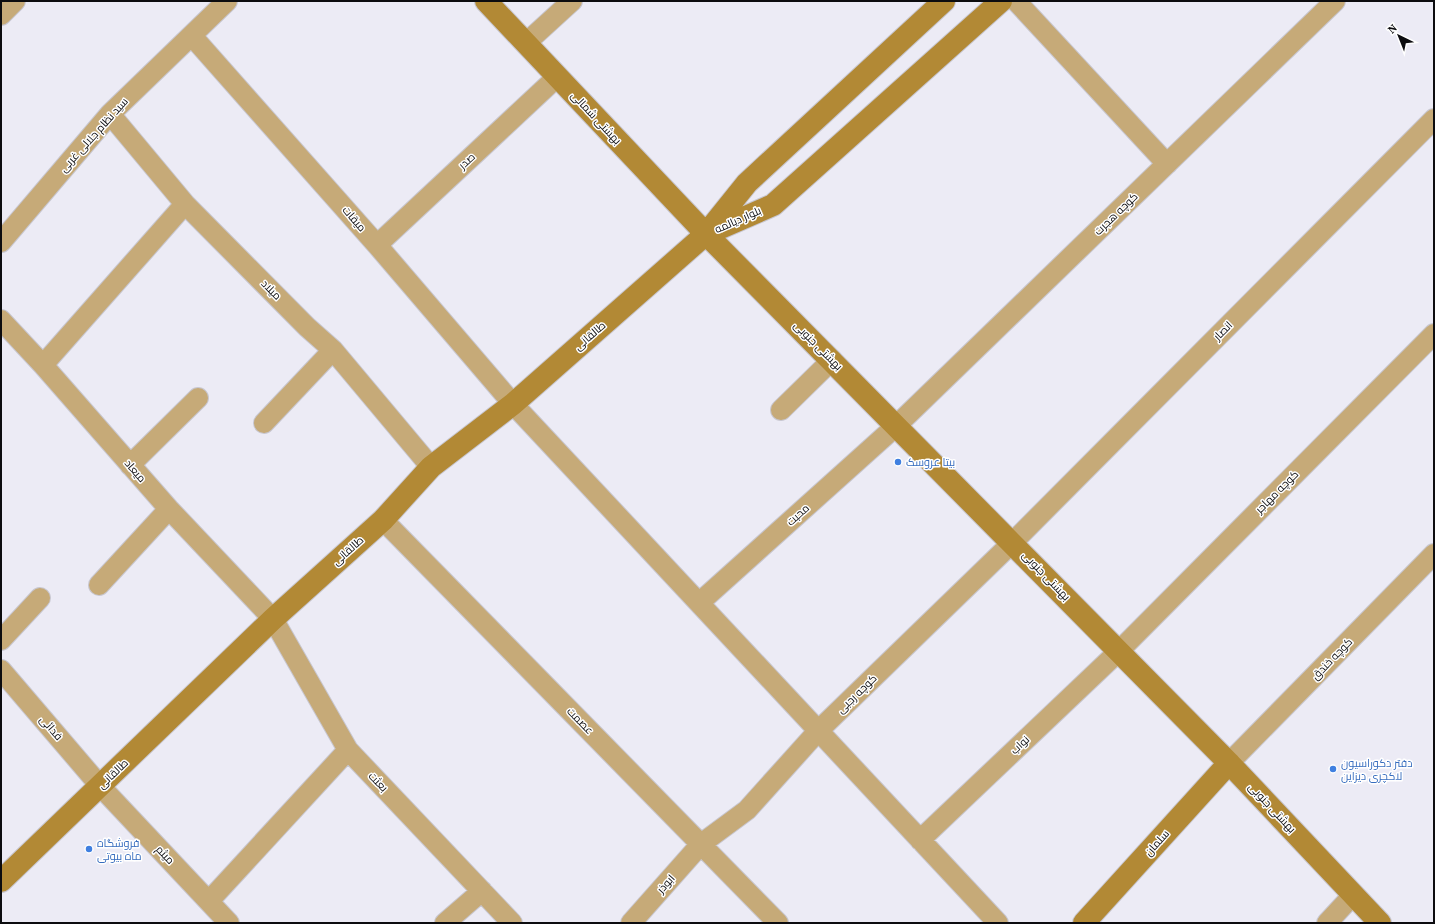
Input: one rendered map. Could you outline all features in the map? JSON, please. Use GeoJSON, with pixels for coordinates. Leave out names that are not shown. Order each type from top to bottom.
{"type":"FeatureCollection","features":[{"type":"Feature","properties":{"kind":"main road","name":"بهشتی شمالی"},"geometry":{"type":"LineString","coordinates":[[486,1],[706,234]]}},
{"type":"Feature","properties":{"kind":"main road","name":"بلوار دیالمه"},"geometry":{"type":"LineString","coordinates":[[706,234],[748,184],[944,1]]}},
{"type":"Feature","properties":{"kind":"main road","name":"بلوار دیالمه"},"geometry":{"type":"LineString","coordinates":[[706,234],[773,205],[1000,1]]}},
{"type":"Feature","properties":{"kind":"main road","name":"بهشتی جنوبی"},"geometry":{"type":"LineString","coordinates":[[706,234],[1013,542],[1229,763],[1380,923]]}},
{"type":"Feature","properties":{"kind":"main road","name":"طالقانی"},"geometry":{"type":"LineString","coordinates":[[1,880],[101,787],[273,619],[383,520],[431,467],[513,404],[706,234]]}},
{"type":"Feature","properties":{"kind":"main road","name":"سلمان"},"geometry":{"type":"LineString","coordinates":[[1084,923],[1229,763]]}},
{"type":"Feature","properties":{"kind":"street"},"geometry":{"type":"LineString","coordinates":[[1,15],[15,1]]}},
{"type":"Feature","properties":{"kind":"street","name":"سید نظام جلالی غربی"},"geometry":{"type":"LineString","coordinates":[[1,242],[110,114],[227,1]]}},
{"type":"Feature","properties":{"kind":"street"},"geometry":{"type":"LineString","coordinates":[[526,44],[572,1]]}},
{"type":"Feature","properties":{"kind":"street"},"geometry":{"type":"LineString","coordinates":[[1016,1],[1167,164]]}},
{"type":"Feature","properties":{"kind":"street","name":"کوچه هجرت"},"geometry":{"type":"LineString","coordinates":[[896,426],[1335,1]]}},
{"type":"Feature","properties":{"kind":"street","name":"میقات"},"geometry":{"type":"LineString","coordinates":[[192,36],[377,245],[513,404],[998,923]]}},
{"type":"Feature","properties":{"kind":"street","name":"صدر"},"geometry":{"type":"LineString","coordinates":[[377,245],[557,77]]}},
{"type":"Feature","properties":{"kind":"street","name":"میلاد"},"geometry":{"type":"LineString","coordinates":[[110,114],[185,204],[307,327],[333,350],[431,467]]}},
{"type":"Feature","properties":{"kind":"street","name":"انصار"},"geometry":{"type":"LineString","coordinates":[[1013,542],[1434,119]]}},
{"type":"Feature","properties":{"kind":"street"},"geometry":{"type":"LineString","coordinates":[[43,365],[185,204]]}},
{"type":"Feature","properties":{"kind":"street","name":"میعاد"},"geometry":{"type":"LineString","coordinates":[[1,320],[43,365],[169,509],[273,619]]}},
{"type":"Feature","properties":{"kind":"street","name":"کوچه مهاجر"},"geometry":{"type":"LineString","coordinates":[[1119,651],[1434,334]]}},
{"type":"Feature","properties":{"kind":"street"},"geometry":{"type":"LineString","coordinates":[[264,423],[333,350]]}},
{"type":"Feature","properties":{"kind":"street"},"geometry":{"type":"LineString","coordinates":[[781,410],[832,360]]}},
{"type":"Feature","properties":{"kind":"street"},"geometry":{"type":"LineString","coordinates":[[130,465],[198,398]]}},
{"type":"Feature","properties":{"kind":"street","name":"محبت"},"geometry":{"type":"LineString","coordinates":[[699,603],[896,426]]}},
{"type":"Feature","properties":{"kind":"street"},"geometry":{"type":"LineString","coordinates":[[99,585],[169,509]]}},
{"type":"Feature","properties":{"kind":"street","name":"عصمت"},"geometry":{"type":"LineString","coordinates":[[383,520],[778,923]]}},
{"type":"Feature","properties":{"kind":"street","name":"کوچه رجبی"},"geometry":{"type":"LineString","coordinates":[[701,844],[747,810],[818,731],[1013,542]]}},
{"type":"Feature","properties":{"kind":"street","name":"کوچه خندق"},"geometry":{"type":"LineString","coordinates":[[1229,763],[1434,554]]}},
{"type":"Feature","properties":{"kind":"street"},"geometry":{"type":"LineString","coordinates":[[1,640],[40,598]]}},
{"type":"Feature","properties":{"kind":"street","name":"بعثت"},"geometry":{"type":"LineString","coordinates":[[273,619],[348,750],[512,923]]}},
{"type":"Feature","properties":{"kind":"street","name":"نواب"},"geometry":{"type":"LineString","coordinates":[[920,840],[1119,651]]}},
{"type":"Feature","properties":{"kind":"street","name":"فدائی"},"geometry":{"type":"LineString","coordinates":[[1,670],[101,787]]}},
{"type":"Feature","properties":{"kind":"street"},"geometry":{"type":"LineString","coordinates":[[208,901],[348,750]]}},
{"type":"Feature","properties":{"kind":"street","name":"میثم"},"geometry":{"type":"LineString","coordinates":[[101,787],[229,923]]}},
{"type":"Feature","properties":{"kind":"street","name":"ابوذر"},"geometry":{"type":"LineString","coordinates":[[630,923],[701,844]]}},
{"type":"Feature","properties":{"kind":"street"},"geometry":{"type":"LineString","coordinates":[[445,923],[482,891]]}},
{"type":"Feature","properties":{"kind":"street"},"geometry":{"type":"LineString","coordinates":[[1327,923],[1353,895]]}},
{"type":"Feature","properties":{"kind":"place","name":"بیتا عروسک"},"geometry":{"type":"Point","coordinates":[898,462]}},
{"type":"Feature","properties":{"kind":"place","name":"دفتر دکوراسیون لاکچری دیزاین"},"geometry":{"type":"Point","coordinates":[1333,769]}},
{"type":"Feature","properties":{"kind":"place","name":"فروشگاه ماه بیوتی"},"geometry":{"type":"Point","coordinates":[89,849]}}]}
